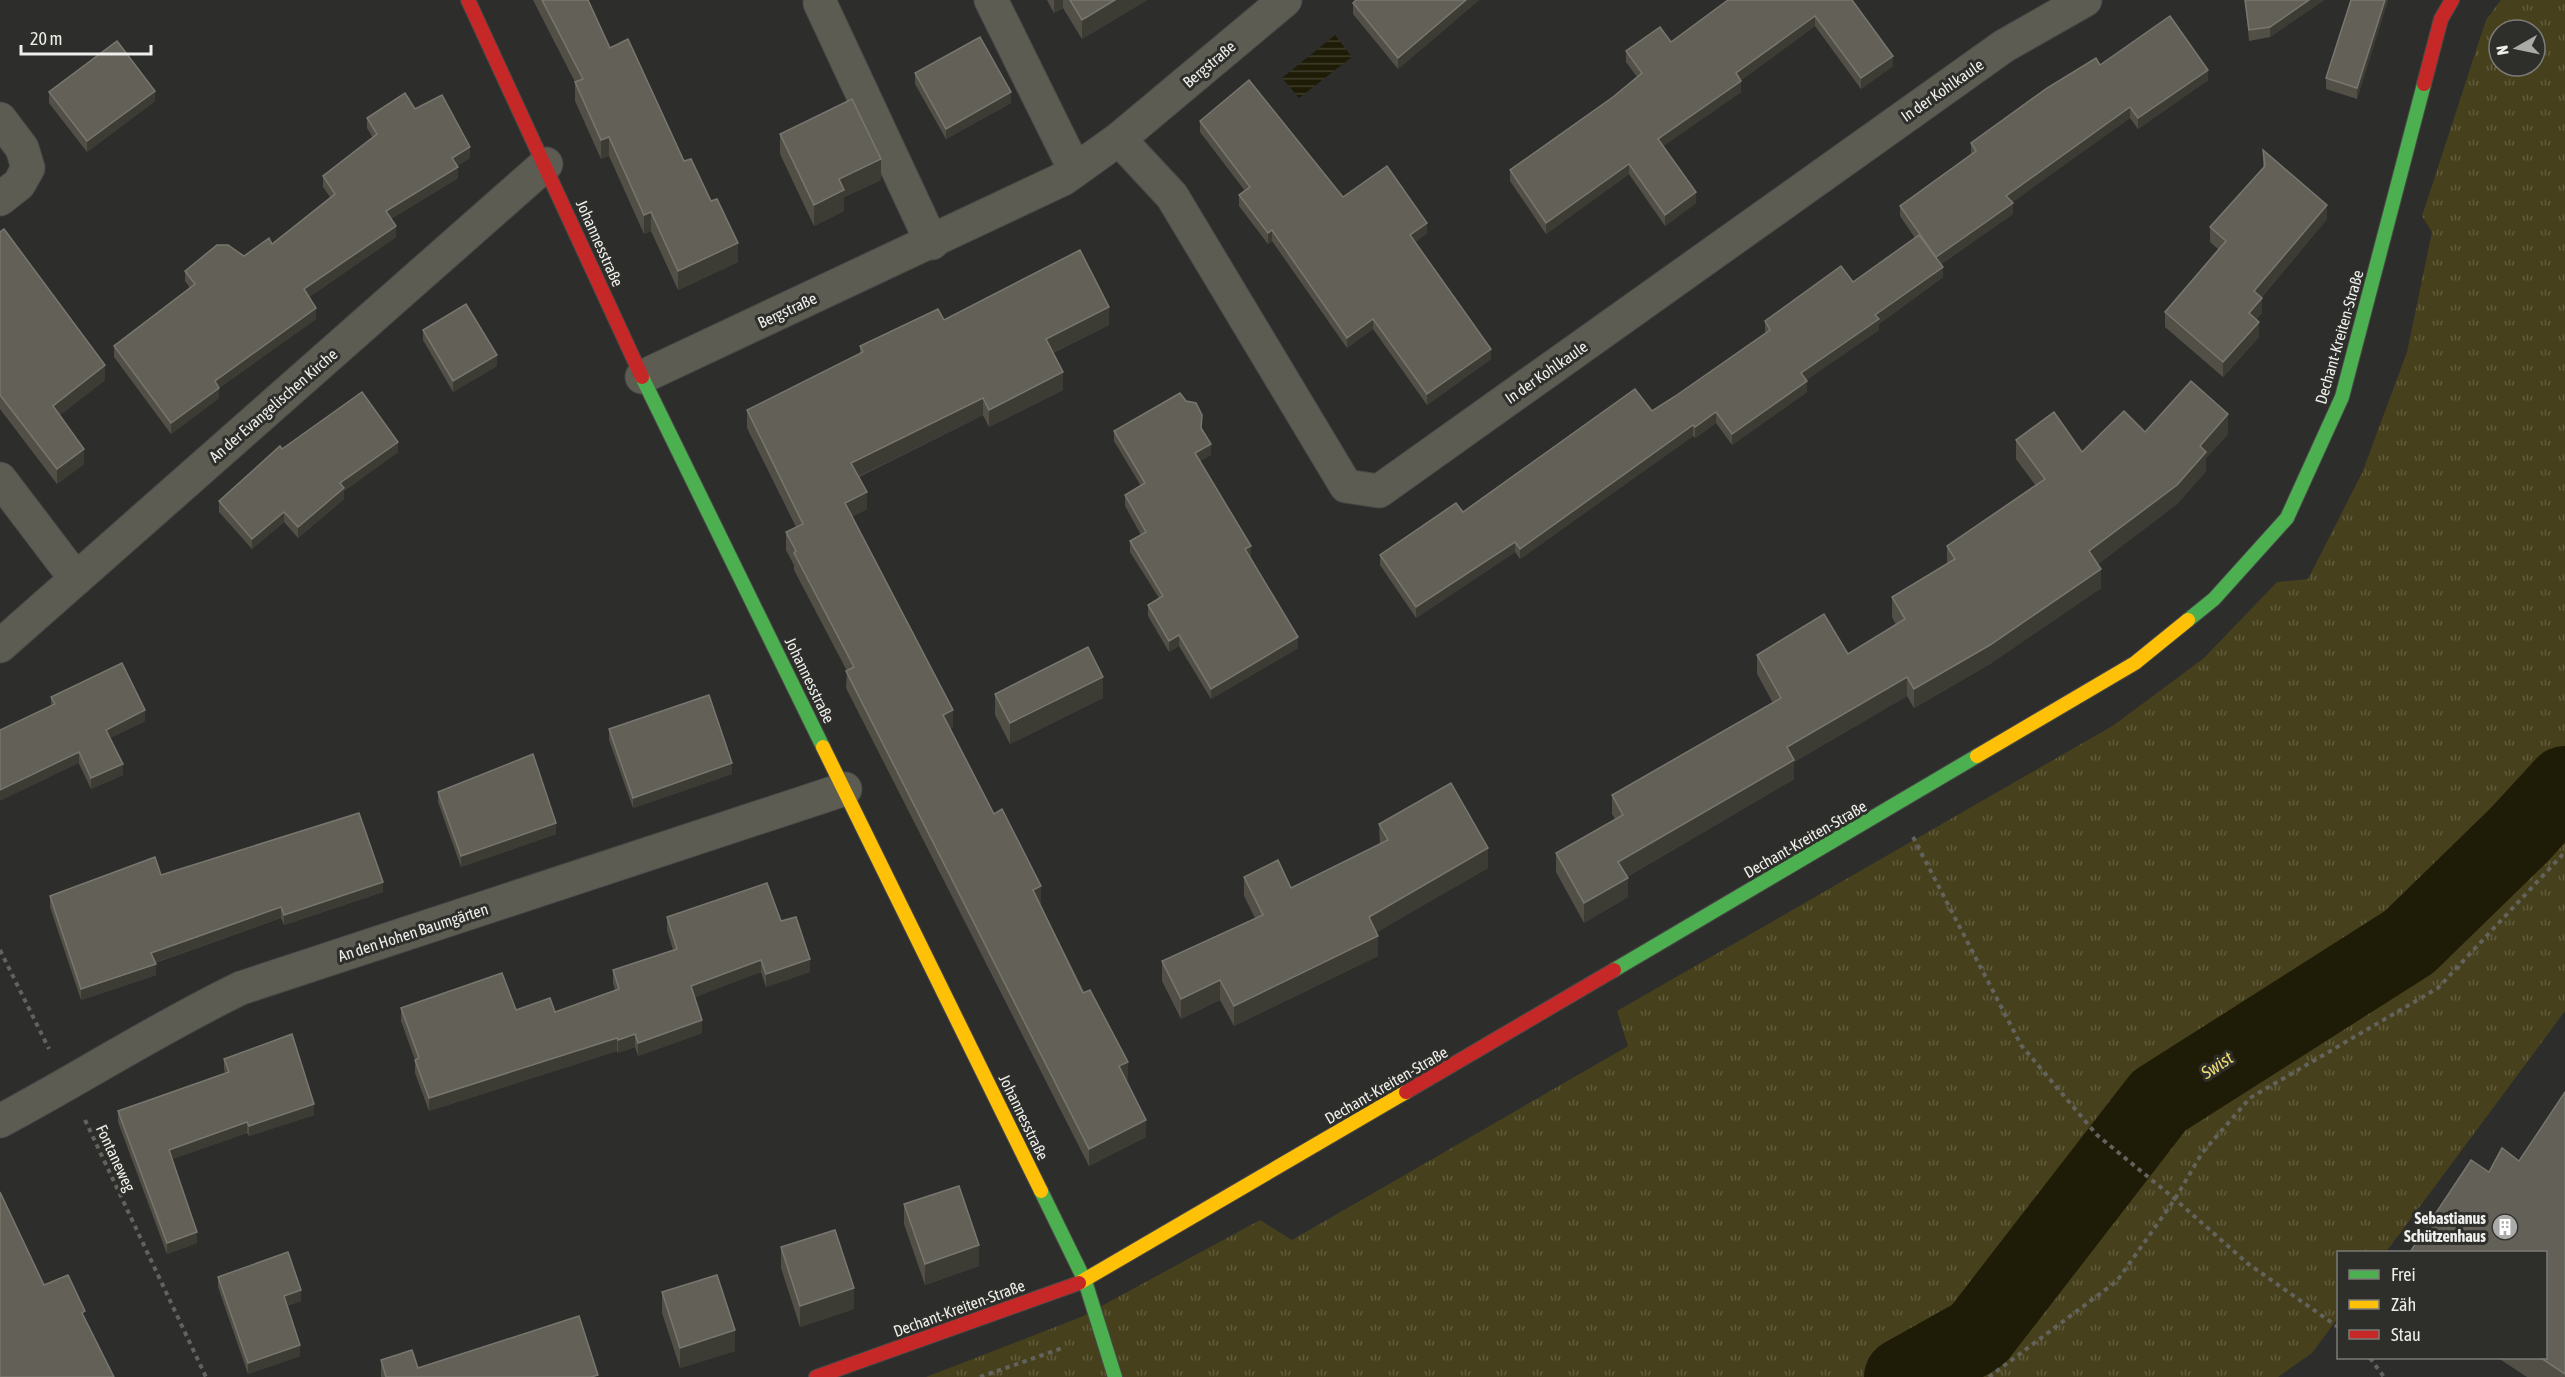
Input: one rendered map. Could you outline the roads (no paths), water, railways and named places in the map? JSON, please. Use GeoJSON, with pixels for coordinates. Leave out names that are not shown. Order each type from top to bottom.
{"type":"FeatureCollection","features":[{"type":"Feature","properties":{"kind":"street","name":"Johannesstraße"},"geometry":{"type":"LineString","coordinates":[[468,0],[546,164],[642,377],[1085,1281],[1115,1377]]}},
{"type":"Feature","properties":{"kind":"street"},"geometry":{"type":"LineString","coordinates":[[991,0],[1075,170]]}},
{"type":"Feature","properties":{"kind":"street","name":"Bergstraße"},"geometry":{"type":"LineString","coordinates":[[642,377],[932,243],[1075,170],[1119,139],[1285,0]]}},
{"type":"Feature","properties":{"kind":"street","name":"In der Kohlkaule"},"geometry":{"type":"LineString","coordinates":[[1119,139],[1172,196],[1346,486],[1379,491],[2004,46],[2085,0]]}},
{"type":"Feature","properties":{"kind":"street","name":"Dechant-Kreiten-Straße"},"geometry":{"type":"LineString","coordinates":[[816,1377],[1085,1281],[2135,663],[2214,599],[2287,518],[2342,397],[2441,19],[2452,0]]}},
{"type":"Feature","properties":{"kind":"street"},"geometry":{"type":"LineString","coordinates":[[819,3],[932,243]]}},
{"type":"Feature","properties":{"kind":"street"},"geometry":{"type":"LineString","coordinates":[[0,119],[22,148],[28,168],[19,184],[0,199]]}},
{"type":"Feature","properties":{"kind":"street","name":"An der Evangelischen Kirche"},"geometry":{"type":"LineString","coordinates":[[0,646],[546,164]]}},
{"type":"Feature","properties":{"kind":"street"},"geometry":{"type":"LineString","coordinates":[[0,479],[76,579]]}},
{"type":"Feature","properties":{"kind":"street","name":"An den Hohen Baumgärten"},"geometry":{"type":"LineString","coordinates":[[0,1121],[68,1085],[173,1021],[241,988],[845,789]]}},
{"type":"Feature","properties":{"kind":"waterway","name":"Swist"},"geometry":{"type":"LineString","coordinates":[[1903,1377],[1978,1335],[2159,1101],[2409,942],[2519,835],[2565,785]]}},
{"type":"Feature","properties":{"kind":"place","name":"Sebastianus Schützenhaus"},"geometry":{"type":"Point","coordinates":[2505,1227]}}]}
